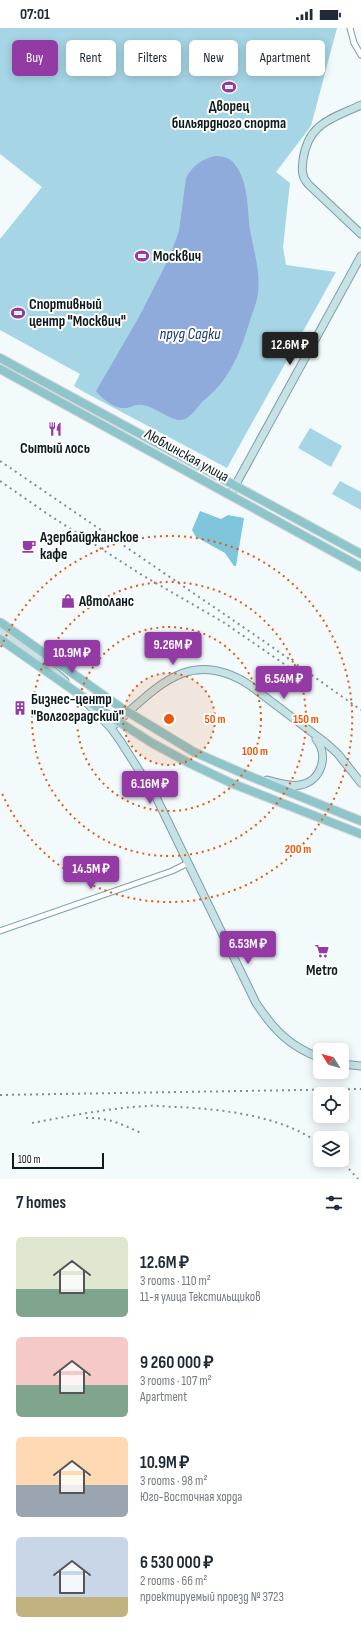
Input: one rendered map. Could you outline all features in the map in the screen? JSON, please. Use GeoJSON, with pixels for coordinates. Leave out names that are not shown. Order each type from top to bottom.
{"type":"FeatureCollection","features":[{"type":"Feature","properties":{"kind":"main road"},"geometry":{"type":"LineString","coordinates":[[361,105],[334,117],[314,130],[307,142],[302,169],[304,180],[361,234]]}},
{"type":"Feature","properties":{"kind":"main road"},"geometry":{"type":"LineString","coordinates":[[230,495],[361,256]]}},
{"type":"Feature","properties":{"kind":"main road","name":"Люблинская улица"},"geometry":{"type":"LineString","coordinates":[[0,358],[361,554]]}},
{"type":"Feature","properties":{"kind":"main road","name":"Люблинская улица"},"geometry":{"type":"LineString","coordinates":[[0,369],[361,567]]}},
{"type":"Feature","properties":{"kind":"main road"},"geometry":{"type":"LineString","coordinates":[[0,622],[123,709],[194,752],[242,773],[361,820]]}},
{"type":"Feature","properties":{"kind":"main road"},"geometry":{"type":"LineString","coordinates":[[0,630],[57,674],[80,695],[111,728],[156,797],[256,1003],[264,1015],[285,1038],[294,1045],[313,1054]]}},
{"type":"Feature","properties":{"kind":"main road"},"geometry":{"type":"LineString","coordinates":[[0,639],[116,720],[152,743],[189,763],[231,783],[361,834]]}},
{"type":"Feature","properties":{"kind":"main road"},"geometry":{"type":"LineString","coordinates":[[111,728],[150,693],[166,681],[181,673],[210,669],[228,673],[239,678],[338,754],[361,784]]}},
{"type":"Feature","properties":{"kind":"main road"},"geometry":{"type":"LineString","coordinates":[[242,773],[288,785],[299,785],[312,780],[321,768],[323,753],[317,740],[306,729]]}},
{"type":"Feature","properties":{"kind":"main road"},"geometry":{"type":"LineString","coordinates":[[349,1065],[361,1066]]}},
{"type":"Feature","properties":{"kind":"street"},"geometry":{"type":"LineString","coordinates":[[350,28],[354,43],[361,55]]}},
{"type":"Feature","properties":{"kind":"street"},"geometry":{"type":"LineString","coordinates":[[0,931],[172,871],[188,863]]}},
{"type":"Feature","properties":{"kind":"shaded area","name":"Москвич"},"geometry":{"type":"Polygon","coordinates":[[[0,28],[337,28],[325,73],[325,40],[246,40],[246,76],[324,76],[311,126],[276,172],[290,183],[283,247],[286,265],[336,272],[227,468],[74,386],[80,374],[0,330],[0,239],[42,187],[0,154],[0,28]]]}},
{"type":"Feature","properties":{"kind":"shaded area"},"geometry":{"type":"Polygon","coordinates":[[[310,428],[342,446],[331,467],[298,448],[310,428]]]}},
{"type":"Feature","properties":{"kind":"shaded area"},"geometry":{"type":"Polygon","coordinates":[[[340,481],[361,492],[361,510],[332,494],[340,481]]]}},
{"type":"Feature","properties":{"kind":"shaded area"},"geometry":{"type":"Polygon","coordinates":[[[200,511],[221,519],[228,515],[244,518],[236,566],[234,566],[225,553],[196,537],[192,530],[200,511]]]}},
{"type":"Feature","properties":{"kind":"water","name":"пруд Садки"},"geometry":{"type":"Polygon","coordinates":[[[215,156],[224,157],[232,161],[242,176],[259,281],[257,299],[237,357],[234,364],[216,390],[187,418],[177,420],[150,407],[142,405],[124,408],[117,407],[101,397],[96,391],[139,317],[170,256],[179,231],[186,178],[191,170],[198,164],[215,156]]]}},
{"type":"Feature","properties":{"kind":"railway"},"geometry":{"type":"LineString","coordinates":[[0,461],[265,642],[361,710]]}},
{"type":"Feature","properties":{"kind":"railway"},"geometry":{"type":"LineString","coordinates":[[0,481],[49,515],[142,575],[223,622],[309,681]]}},
{"type":"Feature","properties":{"kind":"railway"},"geometry":{"type":"LineString","coordinates":[[0,1095],[361,1089]]}},
{"type":"Feature","properties":{"kind":"railway"},"geometry":{"type":"LineString","coordinates":[[32,1123],[133,1107],[154,1106],[195,1108],[252,1116],[288,1127],[305,1134],[313,1139]]}},
{"type":"Feature","properties":{"kind":"railway"},"geometry":{"type":"LineString","coordinates":[[86,1118],[109,1120],[143,1134]]}},
{"type":"Feature","properties":{"kind":"railway"},"geometry":{"type":"LineString","coordinates":[[347,1167],[358,1179]]}},
{"type":"Feature","properties":{"kind":"place","name":"Дворец бильярдного спорта"},"geometry":{"type":"Point","coordinates":[229,87]}},
{"type":"Feature","properties":{"kind":"place","name":"Москвич"},"geometry":{"type":"Point","coordinates":[142,256]}},
{"type":"Feature","properties":{"kind":"place","name":"Спортивный центр \"Москвич\""},"geometry":{"type":"Point","coordinates":[18,313]}},
{"type":"Feature","properties":{"kind":"place","name":"Сытый лось"},"geometry":{"type":"Point","coordinates":[55,429]}},
{"type":"Feature","properties":{"kind":"place","name":"Азербайджанское кафе"},"geometry":{"type":"Point","coordinates":[29,546]}},
{"type":"Feature","properties":{"kind":"place","name":"Автоланс"},"geometry":{"type":"Point","coordinates":[68,601]}},
{"type":"Feature","properties":{"kind":"place","name":"Бизнес-центр \"Волгоградский\""},"geometry":{"type":"Point","coordinates":[20,708]}},
{"type":"Feature","properties":{"kind":"place","name":"Metro"},"geometry":{"type":"Point","coordinates":[322,951]}}]}
